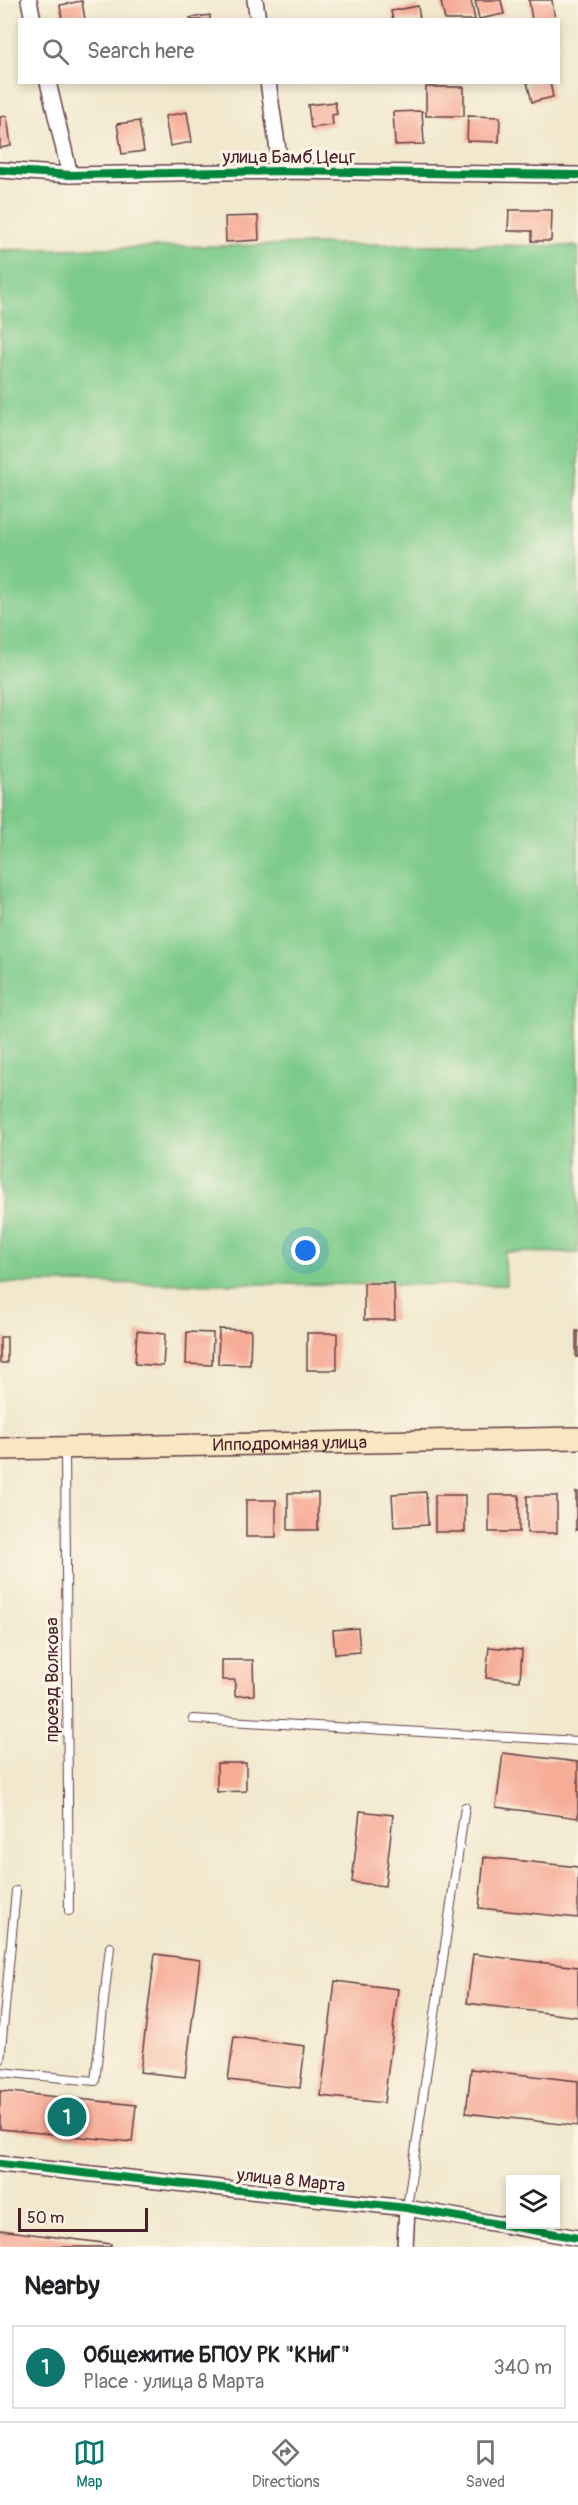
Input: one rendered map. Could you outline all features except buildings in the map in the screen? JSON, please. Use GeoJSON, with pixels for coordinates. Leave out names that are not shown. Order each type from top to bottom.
{"type":"FeatureCollection","features":[{"type":"Feature","properties":{"kind":"main road","name":"Ипподромная улица"},"geometry":{"type":"LineString","coordinates":[[0,1449],[578,1438]]}},
{"type":"Feature","properties":{"kind":"street"},"geometry":{"type":"LineString","coordinates":[[28,0],[32,18]]}},
{"type":"Feature","properties":{"kind":"street"},"geometry":{"type":"LineString","coordinates":[[256,0],[258,18]]}},
{"type":"Feature","properties":{"kind":"street"},"geometry":{"type":"LineString","coordinates":[[48,84],[70,175]]}},
{"type":"Feature","properties":{"kind":"street"},"geometry":{"type":"LineString","coordinates":[[268,84],[281,171]]}},
{"type":"Feature","properties":{"kind":"street","name":"улица Бамб Цецг"},"geometry":{"type":"LineString","coordinates":[[0,170],[70,175],[281,171],[578,175]]}},
{"type":"Feature","properties":{"kind":"street","name":"улица 8 Марта"},"geometry":{"type":"LineString","coordinates":[[0,2163],[407,2208],[578,2238]]}},
{"type":"Feature","properties":{"kind":"street"},"geometry":{"type":"LineString","coordinates":[[405,2247],[407,2208]]}},
{"type":"Feature","properties":{"kind":"lane","name":"проезд Волкова"},"geometry":{"type":"LineString","coordinates":[[65,1448],[69,1911]]}},
{"type":"Feature","properties":{"kind":"lane"},"geometry":{"type":"LineString","coordinates":[[193,1719],[578,1741]]}},
{"type":"Feature","properties":{"kind":"lane"},"geometry":{"type":"LineString","coordinates":[[407,2208],[465,1807]]}},
{"type":"Feature","properties":{"kind":"lane"},"geometry":{"type":"LineString","coordinates":[[0,2060],[16,1891]]}},
{"type":"Feature","properties":{"kind":"lane"},"geometry":{"type":"LineString","coordinates":[[0,2072],[94,2081],[110,1947]]}},
{"type":"Feature","properties":{"kind":"green space"},"geometry":{"type":"Polygon","coordinates":[[[320,244],[578,246],[578,1253],[505,1252],[506,1285],[0,1283],[0,250],[320,244]]]}},
{"type":"Feature","properties":{"kind":"cycle path"},"geometry":{"type":"LineString","coordinates":[[0,170],[70,175],[281,171],[578,175]]}},
{"type":"Feature","properties":{"kind":"cycle path"},"geometry":{"type":"LineString","coordinates":[[0,2164],[407,2208],[578,2238]]}},
{"type":"Feature","properties":{"kind":"place","name":"Общежитие БПОУ РК \"КНиГ\""},"geometry":{"type":"Point","coordinates":[67,2117]}}]}
